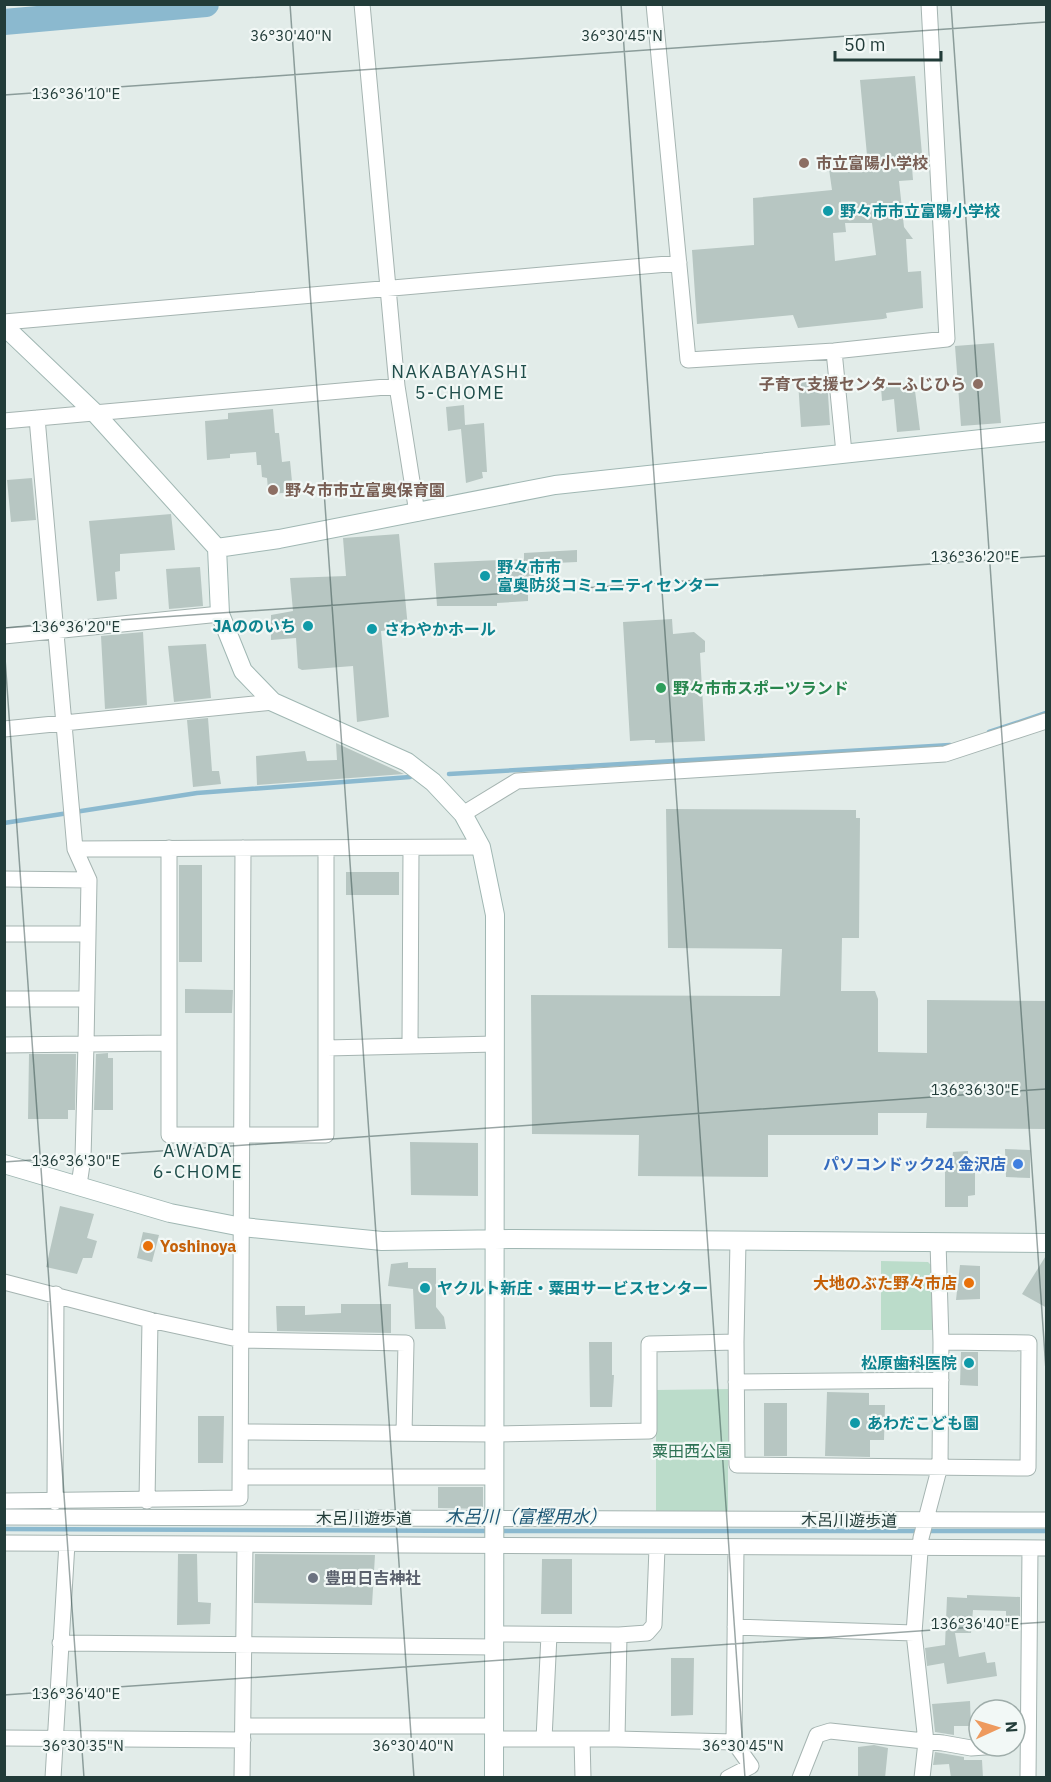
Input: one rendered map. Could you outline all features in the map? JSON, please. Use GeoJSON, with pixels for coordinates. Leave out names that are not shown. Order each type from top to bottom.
{"type":"FeatureCollection","features":[{"type":"Feature","properties":{"kind":"street"},"geometry":{"type":"LineString","coordinates":[[362,4],[397,386],[417,513]]}},
{"type":"Feature","properties":{"kind":"street"},"geometry":{"type":"LineString","coordinates":[[654,4],[688,360],[834,351],[947,339],[929,4]]}},
{"type":"Feature","properties":{"kind":"street"},"geometry":{"type":"LineString","coordinates":[[4,321],[679,263]]}},
{"type":"Feature","properties":{"kind":"street"},"geometry":{"type":"LineString","coordinates":[[4,326],[94,412],[217,548],[220,614],[243,671],[273,702],[407,762],[434,782],[463,814],[481,847],[495,915],[494,1778]]}},
{"type":"Feature","properties":{"kind":"street"},"geometry":{"type":"LineString","coordinates":[[834,351],[844,453]]}},
{"type":"Feature","properties":{"kind":"street"},"geometry":{"type":"LineString","coordinates":[[4,422],[397,386]]}},
{"type":"Feature","properties":{"kind":"street"},"geometry":{"type":"LineString","coordinates":[[37,418],[75,849],[89,880],[83,1158],[79,1185]]}},
{"type":"Feature","properties":{"kind":"street"},"geometry":{"type":"LineString","coordinates":[[217,548],[279,539],[555,485],[1047,432]]}},
{"type":"Feature","properties":{"kind":"street"},"geometry":{"type":"LineString","coordinates":[[4,636],[220,614]]}},
{"type":"Feature","properties":{"kind":"street"},"geometry":{"type":"LineString","coordinates":[[4,729],[273,702]]}},
{"type":"Feature","properties":{"kind":"street"},"geometry":{"type":"LineString","coordinates":[[463,814],[517,781],[945,754],[1047,721]]}},
{"type":"Feature","properties":{"kind":"street"},"geometry":{"type":"LineString","coordinates":[[75,849],[481,847]]}},
{"type":"Feature","properties":{"kind":"street"},"geometry":{"type":"LineString","coordinates":[[169,848],[169,1135],[243,1136],[326,1134],[326,848]]}},
{"type":"Feature","properties":{"kind":"street"},"geometry":{"type":"LineString","coordinates":[[4,1501],[147,1501],[240,1498],[243,848]]}},
{"type":"Feature","properties":{"kind":"street"},"geometry":{"type":"LineString","coordinates":[[410,1045],[411,849]]}},
{"type":"Feature","properties":{"kind":"street"},"geometry":{"type":"LineString","coordinates":[[4,879],[89,880]]}},
{"type":"Feature","properties":{"kind":"street"},"geometry":{"type":"LineString","coordinates":[[4,934],[87,934]]}},
{"type":"Feature","properties":{"kind":"street"},"geometry":{"type":"LineString","coordinates":[[4,999],[86,999]]}},
{"type":"Feature","properties":{"kind":"street"},"geometry":{"type":"LineString","coordinates":[[4,1045],[169,1042]]}},
{"type":"Feature","properties":{"kind":"street"},"geometry":{"type":"LineString","coordinates":[[327,1048],[495,1044]]}},
{"type":"Feature","properties":{"kind":"street"},"geometry":{"type":"LineString","coordinates":[[4,1164],[170,1213],[242,1227],[382,1241],[496,1239],[1047,1243]]}},
{"type":"Feature","properties":{"kind":"street"},"geometry":{"type":"LineString","coordinates":[[738,1241],[737,1466],[1028,1468],[1029,1343],[941,1342]]}},
{"type":"Feature","properties":{"kind":"street"},"geometry":{"type":"LineString","coordinates":[[922,1778],[926,1742],[914,1633],[923,1533],[940,1466],[941,1342],[938,1242]]}},
{"type":"Feature","properties":{"kind":"street"},"geometry":{"type":"LineString","coordinates":[[4,1282],[150,1320],[242,1340],[406,1343],[404,1433]]}},
{"type":"Feature","properties":{"kind":"street"},"geometry":{"type":"LineString","coordinates":[[55,1502],[56,1294]]}},
{"type":"Feature","properties":{"kind":"street"},"geometry":{"type":"LineString","coordinates":[[147,1501],[150,1320]]}},
{"type":"Feature","properties":{"kind":"street"},"geometry":{"type":"LineString","coordinates":[[241,1432],[494,1434],[649,1431],[649,1344],[736,1342]]}},
{"type":"Feature","properties":{"kind":"street"},"geometry":{"type":"LineString","coordinates":[[736,1382],[941,1380]]}},
{"type":"Feature","properties":{"kind":"street"},"geometry":{"type":"LineString","coordinates":[[241,1477],[494,1477]]}},
{"type":"Feature","properties":{"kind":"street","name":"木呂川遊歩道"},"geometry":{"type":"LineString","coordinates":[[4,1517],[493,1531],[735,1518],[923,1533],[1047,1520]]}},
{"type":"Feature","properties":{"kind":"street"},"geometry":{"type":"LineString","coordinates":[[4,1543],[245,1545],[493,1531],[657,1548],[736,1547],[923,1533],[1030,1548],[1047,1548]]}},
{"type":"Feature","properties":{"kind":"street"},"geometry":{"type":"LineString","coordinates":[[53,1778],[67,1543]]}},
{"type":"Feature","properties":{"kind":"street"},"geometry":{"type":"LineString","coordinates":[[242,1778],[245,1545]]}},
{"type":"Feature","properties":{"kind":"street"},"geometry":{"type":"LineString","coordinates":[[728,1778],[754,1772],[734,1742],[736,1547]]}},
{"type":"Feature","properties":{"kind":"street"},"geometry":{"type":"LineString","coordinates":[[60,1643],[495,1641],[549,1635],[647,1633],[654,1625],[657,1548]]}},
{"type":"Feature","properties":{"kind":"street"},"geometry":{"type":"LineString","coordinates":[[1024,1698],[1030,1548]]}},
{"type":"Feature","properties":{"kind":"street"},"geometry":{"type":"LineString","coordinates":[[735,1627],[914,1633]]}},
{"type":"Feature","properties":{"kind":"street"},"geometry":{"type":"LineString","coordinates":[[544,1739],[549,1635]]}},
{"type":"Feature","properties":{"kind":"street"},"geometry":{"type":"LineString","coordinates":[[617,1739],[619,1635]]}},
{"type":"Feature","properties":{"kind":"street"},"geometry":{"type":"LineString","coordinates":[[800,1778],[817,1736],[830,1731],[967,1747]]}},
{"type":"Feature","properties":{"kind":"street"},"geometry":{"type":"LineString","coordinates":[[4,1738],[243,1733],[495,1732],[544,1739],[734,1742]]}},
{"type":"Feature","properties":{"kind":"street"},"geometry":{"type":"LineString","coordinates":[[582,1739],[583,1778]]}},
{"type":"Feature","properties":{"kind":"street"},"geometry":{"type":"LineString","coordinates":[[1025,1758],[1028,1778]]}},
{"type":"Feature","properties":{"kind":"green space"},"geometry":{"type":"Polygon","coordinates":[[[881,1261],[928,1262],[935,1269],[935,1330],[881,1330],[881,1261]]]}},
{"type":"Feature","properties":{"kind":"green space","name":"粟田西公園"},"geometry":{"type":"Polygon","coordinates":[[[728,1389],[728,1513],[656,1514],[656,1390],[728,1389]]]}},
{"type":"Feature","properties":{"kind":"building","name":"野々市市立富陽小学校"},"geometry":{"type":"Polygon","coordinates":[[[915,76],[922,154],[911,155],[913,180],[899,181],[904,227],[913,239],[906,239],[908,272],[921,271],[923,308],[886,313],[887,318],[883,319],[798,328],[793,315],[697,324],[692,250],[754,245],[753,198],[832,190],[829,169],[868,166],[860,80],[915,76]],[[845,223],[846,232],[833,233],[835,261],[876,255],[872,223],[845,223]]]}},
{"type":"Feature","properties":{"kind":"building","name":"子育て支援センターふじひら"},"geometry":{"type":"Polygon","coordinates":[[[994,343],[1001,423],[961,426],[955,346],[994,343]]]}},
{"type":"Feature","properties":{"kind":"building"},"geometry":{"type":"Polygon","coordinates":[[[827,379],[830,425],[801,427],[798,381],[827,379]]]}},
{"type":"Feature","properties":{"kind":"building"},"geometry":{"type":"Polygon","coordinates":[[[914,383],[920,430],[897,432],[894,399],[882,401],[881,387],[914,383]]]}},
{"type":"Feature","properties":{"kind":"building"},"geometry":{"type":"Polygon","coordinates":[[[464,405],[465,425],[484,423],[487,472],[482,472],[483,478],[466,483],[461,429],[448,431],[446,407],[464,405]]]}},
{"type":"Feature","properties":{"kind":"building"},"geometry":{"type":"Polygon","coordinates":[[[273,409],[275,433],[279,433],[282,462],[290,461],[293,492],[272,494],[272,490],[268,490],[267,478],[262,477],[261,465],[257,465],[256,452],[230,454],[230,458],[207,460],[205,421],[228,419],[228,413],[273,409]]]}},
{"type":"Feature","properties":{"kind":"building"},"geometry":{"type":"Polygon","coordinates":[[[32,478],[36,520],[11,522],[7,480],[32,478]]]}},
{"type":"Feature","properties":{"kind":"building"},"geometry":{"type":"Polygon","coordinates":[[[171,514],[175,550],[120,554],[120,571],[115,572],[117,599],[97,601],[89,521],[171,514]]]}},
{"type":"Feature","properties":{"kind":"building"},"geometry":{"type":"Polygon","coordinates":[[[399,534],[408,628],[381,631],[389,717],[357,722],[353,666],[302,670],[298,668],[296,638],[271,640],[271,615],[293,611],[290,578],[346,576],[343,538],[399,534]]]}},
{"type":"Feature","properties":{"kind":"building","name":"野々市市 富奥防災コミュニティセンター"},"geometry":{"type":"Polygon","coordinates":[[[577,550],[577,562],[534,564],[535,587],[528,587],[528,601],[497,603],[497,606],[437,606],[434,563],[524,559],[524,553],[577,550]]]}},
{"type":"Feature","properties":{"kind":"building"},"geometry":{"type":"Polygon","coordinates":[[[200,567],[203,606],[169,609],[166,569],[200,567]]]}},
{"type":"Feature","properties":{"kind":"building","name":"野々市市スポーツランド"},"geometry":{"type":"Polygon","coordinates":[[[672,619],[673,634],[694,632],[705,641],[705,652],[700,653],[705,741],[655,743],[655,740],[630,741],[623,622],[672,619]]]}},
{"type":"Feature","properties":{"kind":"building"},"geometry":{"type":"Polygon","coordinates":[[[143,632],[147,705],[105,709],[101,636],[143,632]]]}},
{"type":"Feature","properties":{"kind":"building"},"geometry":{"type":"Polygon","coordinates":[[[206,644],[211,698],[174,702],[168,646],[206,644]]]}},
{"type":"Feature","properties":{"kind":"building"},"geometry":{"type":"Polygon","coordinates":[[[208,718],[212,771],[219,771],[221,784],[193,787],[187,720],[208,718]]]}},
{"type":"Feature","properties":{"kind":"building"},"geometry":{"type":"Polygon","coordinates":[[[336,743],[404,774],[257,785],[256,756],[305,751],[307,761],[337,760],[336,743]]]}},
{"type":"Feature","properties":{"kind":"building"},"geometry":{"type":"Polygon","coordinates":[[[666,809],[856,810],[856,818],[860,818],[859,938],[842,938],[841,991],[875,991],[878,999],[878,1052],[927,1053],[927,1000],[1047,1001],[1047,1129],[926,1128],[927,1113],[878,1113],[878,1135],[768,1135],[768,1177],[638,1176],[639,1135],[532,1134],[531,995],[780,996],[782,949],[668,948],[666,809]]]}},
{"type":"Feature","properties":{"kind":"building"},"geometry":{"type":"Polygon","coordinates":[[[179,865],[202,865],[202,962],[179,962],[179,865]]]}},
{"type":"Feature","properties":{"kind":"building"},"geometry":{"type":"Polygon","coordinates":[[[346,872],[399,872],[399,895],[346,895],[346,872]]]}},
{"type":"Feature","properties":{"kind":"building"},"geometry":{"type":"Polygon","coordinates":[[[185,989],[233,990],[232,1013],[185,1013],[185,989]]]}},
{"type":"Feature","properties":{"kind":"building"},"geometry":{"type":"Polygon","coordinates":[[[108,1053],[108,1058],[113,1058],[113,1110],[94,1110],[96,1054],[108,1053]]]}},
{"type":"Feature","properties":{"kind":"building"},"geometry":{"type":"Polygon","coordinates":[[[29,1054],[76,1054],[75,1110],[68,1110],[68,1119],[28,1119],[29,1054]]]}},
{"type":"Feature","properties":{"kind":"building"},"geometry":{"type":"Polygon","coordinates":[[[410,1142],[478,1143],[478,1196],[411,1195],[410,1142]]]}},
{"type":"Feature","properties":{"kind":"building","name":"パソコンドック24 金沢店"},"geometry":{"type":"Polygon","coordinates":[[[1005,1149],[1030,1150],[1030,1178],[1006,1177],[1005,1149]]]}},
{"type":"Feature","properties":{"kind":"building"},"geometry":{"type":"Polygon","coordinates":[[[968,1151],[968,1160],[975,1160],[975,1195],[968,1196],[968,1207],[945,1207],[945,1161],[952,1160],[953,1152],[968,1151]]]}},
{"type":"Feature","properties":{"kind":"building"},"geometry":{"type":"Polygon","coordinates":[[[60,1206],[94,1214],[87,1238],[97,1241],[92,1258],[83,1258],[77,1274],[46,1267],[60,1206]]]}},
{"type":"Feature","properties":{"kind":"building","name":"Yoshinoya"},"geometry":{"type":"Polygon","coordinates":[[[143,1232],[159,1235],[152,1262],[137,1258],[143,1232]]]}},
{"type":"Feature","properties":{"kind":"building"},"geometry":{"type":"Polygon","coordinates":[[[1047,1254],[1047,1308],[1022,1294],[1047,1254]]]}},
{"type":"Feature","properties":{"kind":"building","name":"ヤクルト新庄・粟田サービスセンター"},"geometry":{"type":"Polygon","coordinates":[[[408,1262],[408,1268],[436,1268],[436,1307],[444,1317],[446,1329],[415,1329],[413,1289],[388,1286],[391,1264],[408,1262]]]}},
{"type":"Feature","properties":{"kind":"building","name":"大地のぶた野々市店"},"geometry":{"type":"Polygon","coordinates":[[[960,1265],[980,1266],[980,1299],[956,1300],[960,1265]]]}},
{"type":"Feature","properties":{"kind":"building"},"geometry":{"type":"Polygon","coordinates":[[[341,1304],[391,1304],[391,1333],[277,1331],[276,1306],[305,1306],[305,1315],[341,1313],[341,1304]]]}},
{"type":"Feature","properties":{"kind":"building"},"geometry":{"type":"Polygon","coordinates":[[[589,1342],[612,1342],[612,1375],[614,1375],[612,1407],[590,1407],[589,1342]]]}},
{"type":"Feature","properties":{"kind":"building","name":"松原歯科医院"},"geometry":{"type":"Polygon","coordinates":[[[961,1352],[978,1352],[978,1386],[960,1385],[961,1352]]]}},
{"type":"Feature","properties":{"kind":"building","name":"あわだこども園"},"geometry":{"type":"Polygon","coordinates":[[[827,1392],[869,1393],[869,1405],[885,1405],[884,1440],[870,1440],[870,1457],[825,1456],[827,1392]]]}},
{"type":"Feature","properties":{"kind":"building"},"geometry":{"type":"Polygon","coordinates":[[[764,1403],[787,1403],[787,1456],[764,1456],[764,1403]]]}},
{"type":"Feature","properties":{"kind":"building"},"geometry":{"type":"Polygon","coordinates":[[[198,1416],[224,1416],[223,1463],[198,1463],[198,1416]]]}},
{"type":"Feature","properties":{"kind":"building"},"geometry":{"type":"Polygon","coordinates":[[[438,1487],[483,1487],[483,1509],[438,1508],[438,1487]]]}},
{"type":"Feature","properties":{"kind":"building"},"geometry":{"type":"Polygon","coordinates":[[[178,1554],[197,1554],[198,1602],[211,1603],[210,1624],[177,1625],[178,1554]]]}},
{"type":"Feature","properties":{"kind":"building","name":"豊田日吉神社"},"geometry":{"type":"Polygon","coordinates":[[[255,1554],[375,1555],[372,1605],[254,1603],[255,1554]]]}},
{"type":"Feature","properties":{"kind":"building"},"geometry":{"type":"Polygon","coordinates":[[[542,1559],[572,1559],[572,1614],[541,1614],[542,1559]]]}},
{"type":"Feature","properties":{"kind":"building"},"geometry":{"type":"Polygon","coordinates":[[[967,1595],[1020,1597],[1020,1621],[1006,1621],[1006,1611],[973,1610],[971,1633],[955,1633],[959,1657],[985,1652],[987,1663],[995,1662],[997,1676],[947,1684],[944,1663],[927,1666],[925,1648],[945,1645],[947,1597],[967,1598],[967,1595]]]}},
{"type":"Feature","properties":{"kind":"building"},"geometry":{"type":"Polygon","coordinates":[[[671,1658],[694,1658],[693,1715],[671,1716],[671,1658]]]}},
{"type":"Feature","properties":{"kind":"building"},"geometry":{"type":"Polygon","coordinates":[[[967,1701],[967,1726],[954,1726],[954,1735],[935,1732],[932,1704],[967,1701]]]}},
{"type":"Feature","properties":{"kind":"building"},"geometry":{"type":"Polygon","coordinates":[[[874,1745],[888,1748],[885,1778],[858,1778],[858,1747],[874,1745]]]}},
{"type":"Feature","properties":{"kind":"building"},"geometry":{"type":"Polygon","coordinates":[[[935,1752],[964,1757],[964,1760],[982,1760],[983,1778],[951,1778],[949,1764],[933,1765],[935,1752]]]}},
{"type":"Feature","properties":{"kind":"waterway"},"geometry":{"type":"LineString","coordinates":[[4,22],[206,4]]}},
{"type":"Feature","properties":{"kind":"waterway"},"geometry":{"type":"LineString","coordinates":[[989,732],[1046,713]]}},
{"type":"Feature","properties":{"kind":"waterway"},"geometry":{"type":"LineString","coordinates":[[449,774],[950,745]]}},
{"type":"Feature","properties":{"kind":"waterway"},"geometry":{"type":"LineString","coordinates":[[4,823],[197,793],[410,777]]}},
{"type":"Feature","properties":{"kind":"waterway","name":"木呂川（富樫用水）"},"geometry":{"type":"LineString","coordinates":[[4,1529],[491,1531]]}},
{"type":"Feature","properties":{"kind":"waterway","name":"木呂川（富樫用水）"},"geometry":{"type":"LineString","coordinates":[[499,1531],[1046,1531]]}},
{"type":"Feature","properties":{"kind":"place","name":"市立富陽小学校"},"geometry":{"type":"Point","coordinates":[804,163]}},
{"type":"Feature","properties":{"kind":"place","name":"野々市市立富陽小学校"},"geometry":{"type":"Point","coordinates":[828,211]}},
{"type":"Feature","properties":{"kind":"place","name":"子育て支援センターふじひら"},"geometry":{"type":"Point","coordinates":[978,384]}},
{"type":"Feature","properties":{"kind":"place","name":"野々市市立富奥保育園"},"geometry":{"type":"Point","coordinates":[273,490]}},
{"type":"Feature","properties":{"kind":"place","name":"野々市市 富奥防災コミュニティセンター"},"geometry":{"type":"Point","coordinates":[485,576]}},
{"type":"Feature","properties":{"kind":"place","name":"JAののいち"},"geometry":{"type":"Point","coordinates":[308,626]}},
{"type":"Feature","properties":{"kind":"place","name":"さわやかホール"},"geometry":{"type":"Point","coordinates":[372,629]}},
{"type":"Feature","properties":{"kind":"place","name":"野々市市スポーツランド"},"geometry":{"type":"Point","coordinates":[661,688]}},
{"type":"Feature","properties":{"kind":"place","name":"パソコンドック24 金沢店"},"geometry":{"type":"Point","coordinates":[1018,1164]}},
{"type":"Feature","properties":{"kind":"place","name":"Yoshinoya"},"geometry":{"type":"Point","coordinates":[148,1246]}},
{"type":"Feature","properties":{"kind":"place","name":"大地のぶた野々市店"},"geometry":{"type":"Point","coordinates":[969,1283]}},
{"type":"Feature","properties":{"kind":"place","name":"ヤクルト新庄・粟田サービスセンター"},"geometry":{"type":"Point","coordinates":[425,1288]}},
{"type":"Feature","properties":{"kind":"place","name":"松原歯科医院"},"geometry":{"type":"Point","coordinates":[969,1363]}},
{"type":"Feature","properties":{"kind":"place","name":"あわだこども園"},"geometry":{"type":"Point","coordinates":[855,1423]}},
{"type":"Feature","properties":{"kind":"place","name":"豊田日吉神社"},"geometry":{"type":"Point","coordinates":[313,1578]}},
{"type":"Feature","properties":{"kind":"district","name":"NAKABAYASHI 5-CHOME"},"geometry":{"type":"Point","coordinates":[460,382]}},
{"type":"Feature","properties":{"kind":"district","name":"AWADA 6-CHOME"},"geometry":{"type":"Point","coordinates":[198,1160]}}]}
